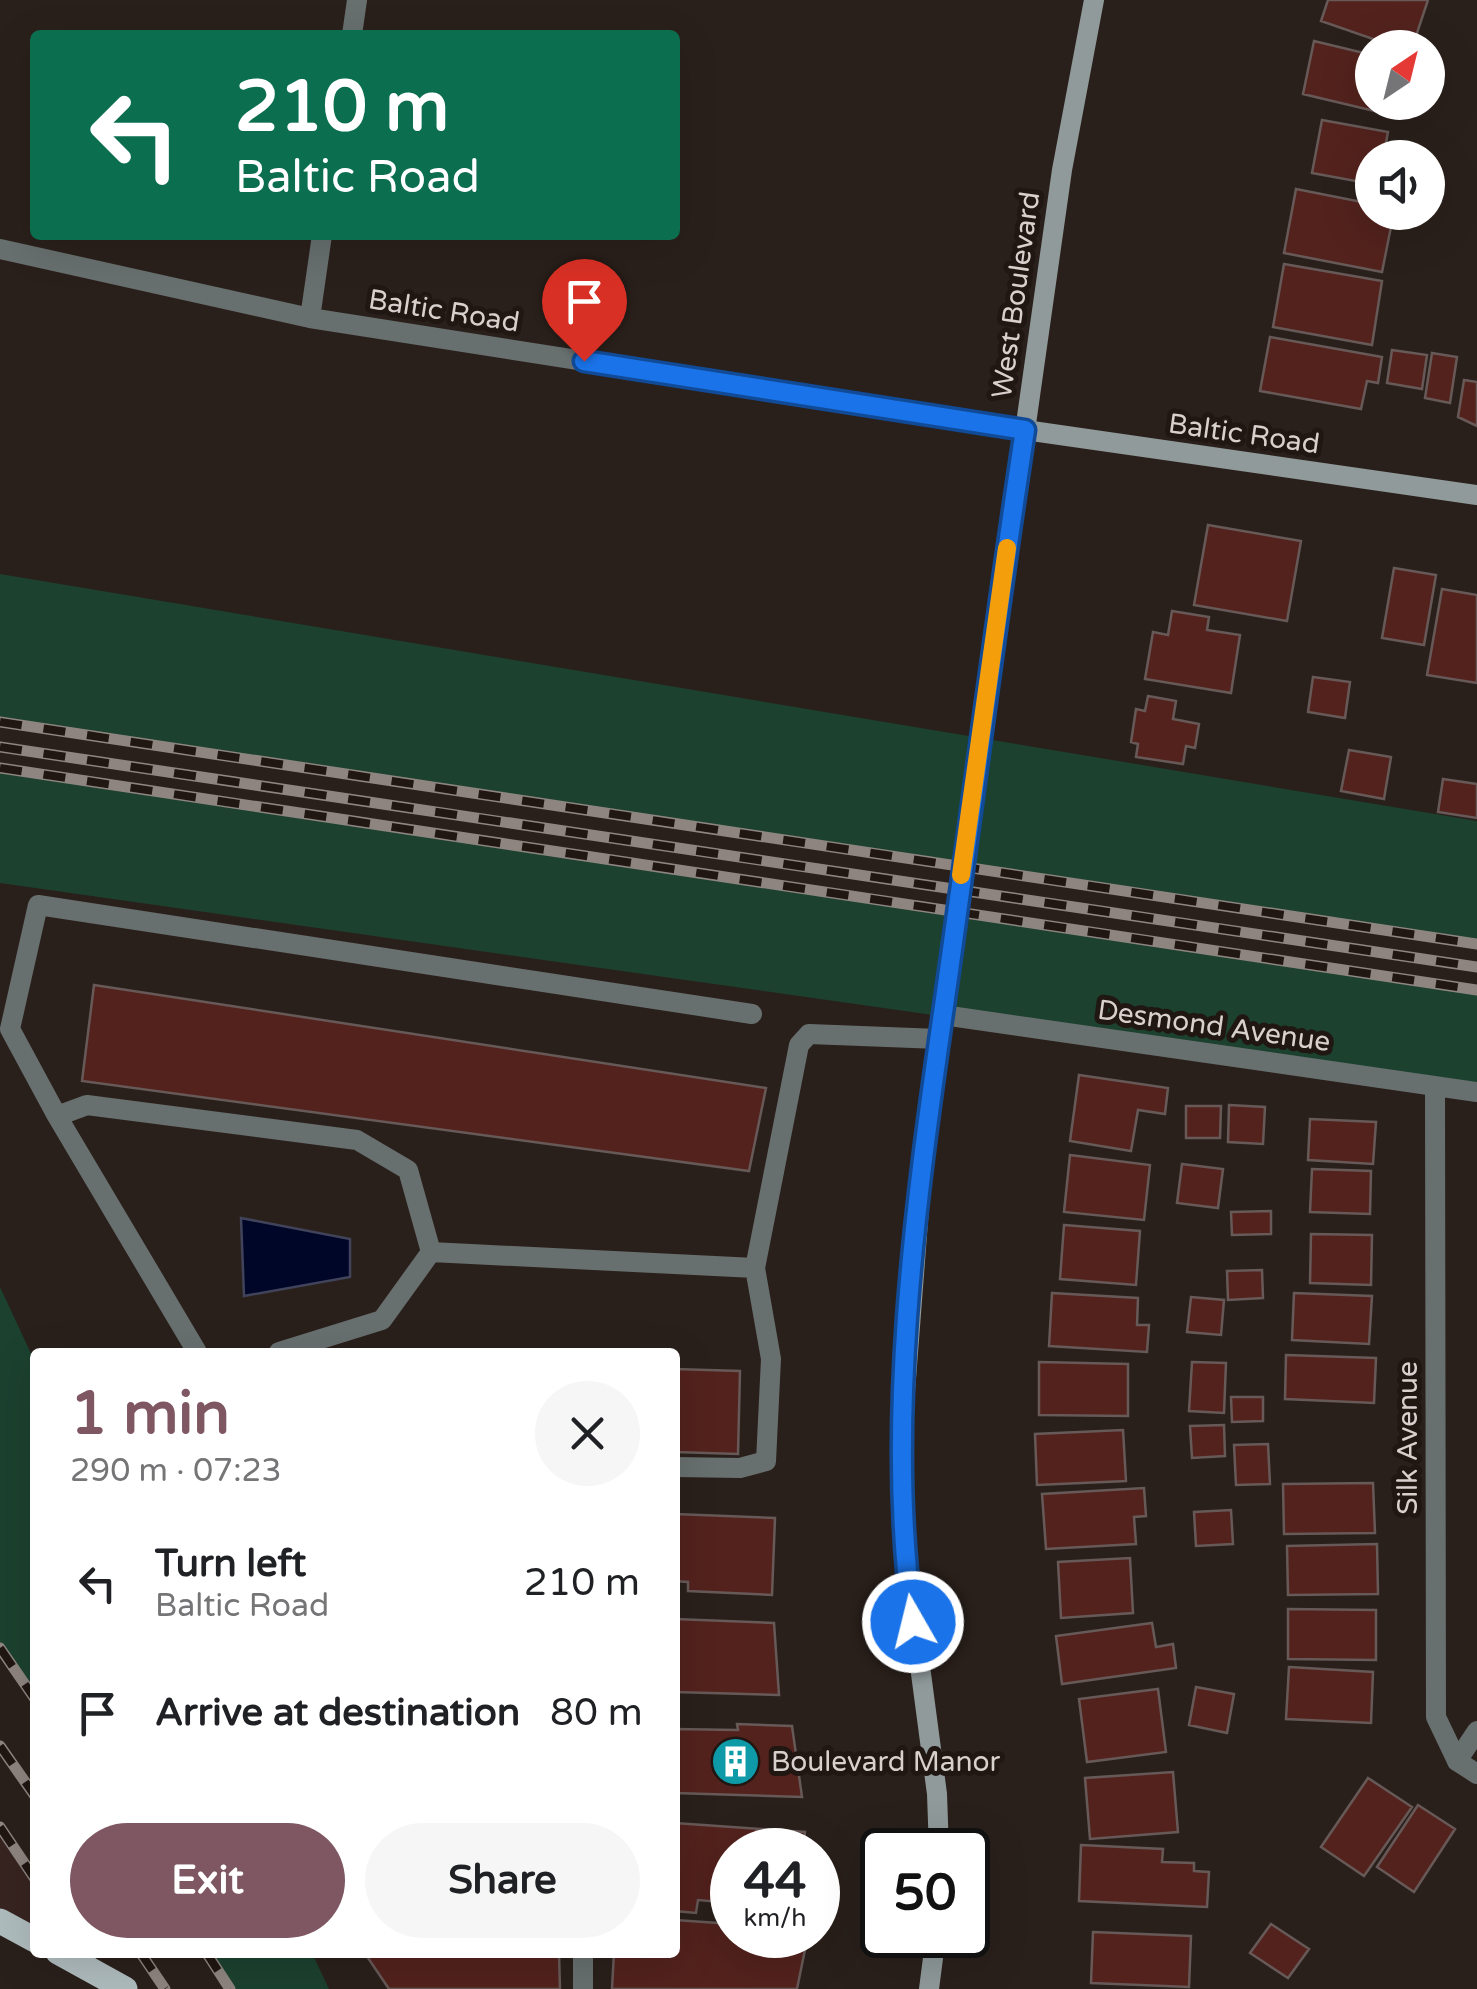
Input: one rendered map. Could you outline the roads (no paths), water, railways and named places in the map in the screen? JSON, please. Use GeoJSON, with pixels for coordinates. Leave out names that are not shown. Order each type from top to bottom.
{"type":"FeatureCollection","features":[{"type":"Feature","properties":{"kind":"main road","name":"West Boulevard"},"geometry":{"type":"LineString","coordinates":[[937,1828],[929,1727],[907,1580],[903,1472],[924,1143],[1065,152],[1094,0]]}},
{"type":"Feature","properties":{"kind":"main road","name":"Baltic Road"},"geometry":{"type":"LineString","coordinates":[[1025,430],[1477,496]]}},
{"type":"Feature","properties":{"kind":"main road"},"geometry":{"type":"LineString","coordinates":[[0,1920],[30,1937]]}},
{"type":"Feature","properties":{"kind":"main road"},"geometry":{"type":"LineString","coordinates":[[69,1958],[125,1989]]}},
{"type":"Feature","properties":{"kind":"main road"},"geometry":{"type":"LineString","coordinates":[[929,1989],[933,1958]]}},
{"type":"Feature","properties":{"kind":"street"},"geometry":{"type":"LineString","coordinates":[[353,30],[357,0]]}},
{"type":"Feature","properties":{"kind":"street"},"geometry":{"type":"LineString","coordinates":[[310,318],[321,240]]}},
{"type":"Feature","properties":{"kind":"street","name":"Baltic Road"},"geometry":{"type":"LineString","coordinates":[[0,249],[310,318],[1025,430]]}},
{"type":"Feature","properties":{"kind":"street"},"geometry":{"type":"LineString","coordinates":[[195,1348],[10,1029],[38,905],[752,1014]]}},
{"type":"Feature","properties":{"kind":"street","name":"Desmond Avenue"},"geometry":{"type":"LineString","coordinates":[[943,1015],[1477,1092]]}},
{"type":"Feature","properties":{"kind":"street"},"geometry":{"type":"LineString","coordinates":[[680,1467],[740,1468],[766,1461],[771,1359],[755,1268],[798,1046],[810,1034],[939,1039]]}},
{"type":"Feature","properties":{"kind":"street","name":"Silk Avenue"},"geometry":{"type":"LineString","coordinates":[[1435,1086],[1436,1716],[1456,1760]]}},
{"type":"Feature","properties":{"kind":"street"},"geometry":{"type":"LineString","coordinates":[[58,1116],[86,1104],[358,1140],[408,1170],[431,1252]]}},
{"type":"Feature","properties":{"kind":"street"},"geometry":{"type":"LineString","coordinates":[[431,1252],[755,1268]]}},
{"type":"Feature","properties":{"kind":"street"},"geometry":{"type":"LineString","coordinates":[[292,1348],[382,1320],[431,1252]]}},
{"type":"Feature","properties":{"kind":"street"},"geometry":{"type":"LineString","coordinates":[[1477,1732],[1456,1760],[1477,1774]]}},
{"type":"Feature","properties":{"kind":"street"},"geometry":{"type":"LineString","coordinates":[[583,1958],[583,1989]]}},
{"type":"Feature","properties":{"kind":"water"},"geometry":{"type":"Polygon","coordinates":[[[241,1218],[350,1239],[350,1277],[244,1296],[241,1218]]]}},
{"type":"Feature","properties":{"kind":"railway"},"geometry":{"type":"LineString","coordinates":[[0,722],[1477,944]]}},
{"type":"Feature","properties":{"kind":"railway"},"geometry":{"type":"LineString","coordinates":[[0,747],[1477,967]]}},
{"type":"Feature","properties":{"kind":"railway"},"geometry":{"type":"LineString","coordinates":[[0,768],[1477,990]]}},
{"type":"Feature","properties":{"kind":"railway"},"geometry":{"type":"LineString","coordinates":[[0,1648],[30,1692]]}},
{"type":"Feature","properties":{"kind":"railway"},"geometry":{"type":"LineString","coordinates":[[0,1746],[30,1789]]}},
{"type":"Feature","properties":{"kind":"railway"},"geometry":{"type":"LineString","coordinates":[[0,1827],[30,1872]]}},
{"type":"Feature","properties":{"kind":"railway"},"geometry":{"type":"LineString","coordinates":[[89,1958],[109,1989]]}},
{"type":"Feature","properties":{"kind":"railway"},"geometry":{"type":"LineString","coordinates":[[144,1958],[165,1989]]}},
{"type":"Feature","properties":{"kind":"railway"},"geometry":{"type":"LineString","coordinates":[[210,1958],[230,1989]]}},
{"type":"Feature","properties":{"kind":"place","name":"Boulevard Manor"},"geometry":{"type":"Point","coordinates":[736,1762]}}]}
